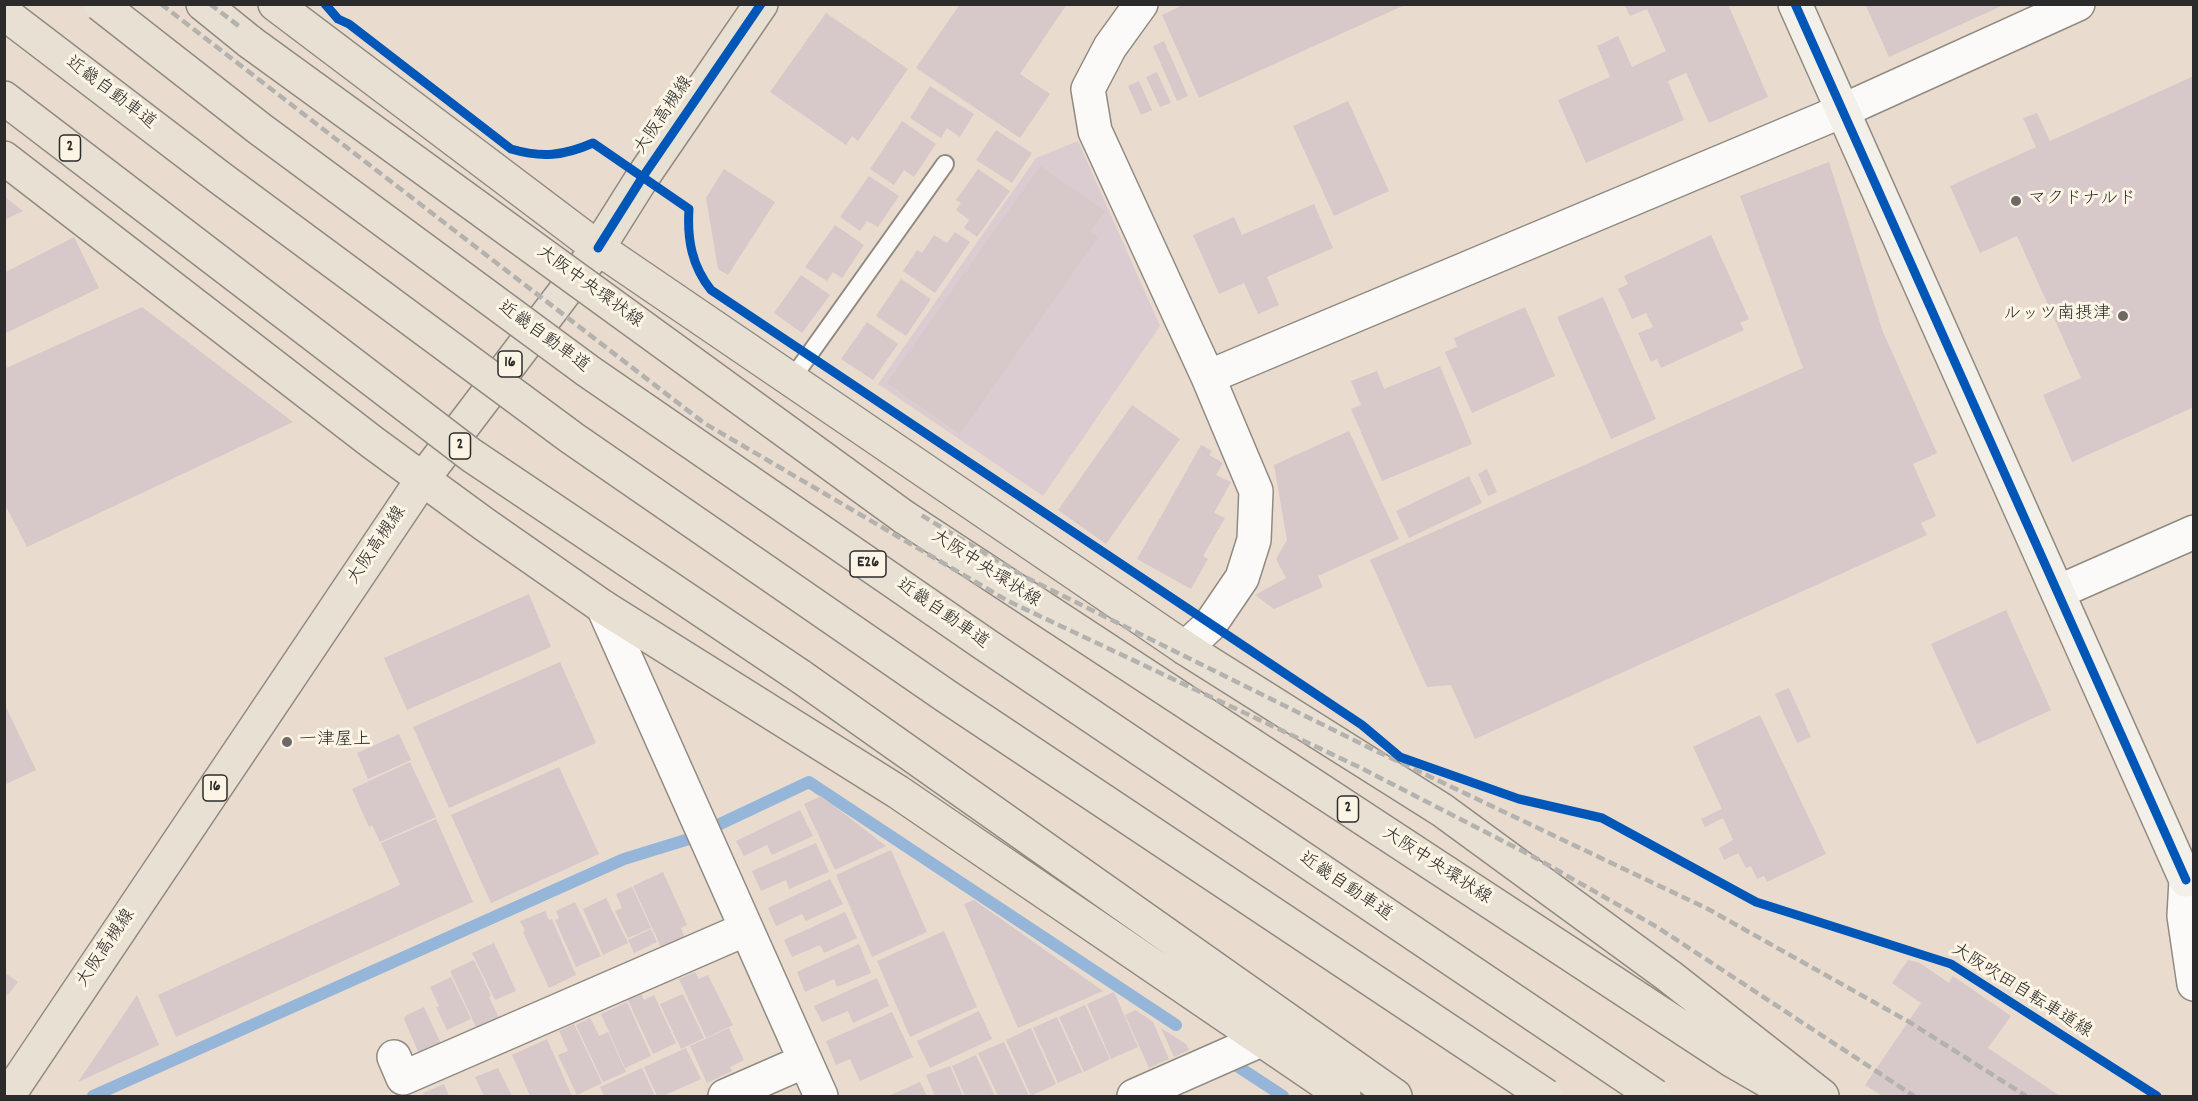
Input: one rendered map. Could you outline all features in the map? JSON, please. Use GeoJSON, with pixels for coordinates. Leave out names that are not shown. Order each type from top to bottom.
{"type":"FeatureCollection","features":[{"type":"Feature","properties":{"kind":"main road","name":"近畿自動車道"},"geometry":{"type":"LineString","coordinates":[[100,4],[260,129],[588,371],[996,652],[1655,1096]]}},
{"type":"Feature","properties":{"kind":"main road","name":"大阪中央環状線"},"geometry":{"type":"LineString","coordinates":[[203,4],[250,42],[904,517],[1732,1061],[1794,1096]]}},
{"type":"Feature","properties":{"kind":"main road"},"geometry":{"type":"LineString","coordinates":[[275,4],[597,248],[1185,648],[1442,810],[1669,976],[1822,1096]]}},
{"type":"Feature","properties":{"kind":"main road","name":"大阪高槻線"},"geometry":{"type":"LineString","coordinates":[[8,1096],[422,480],[597,248],[761,4]]}},
{"type":"Feature","properties":{"kind":"main road","name":"近畿自動車道"},"geometry":{"type":"LineString","coordinates":[[4,14],[219,177],[572,438],[956,702],[1546,1096]]}},
{"type":"Feature","properties":{"kind":"main road","name":"2"},"geometry":{"type":"LineString","coordinates":[[4,98],[471,455],[800,676],[1395,1096]]}},
{"type":"Feature","properties":{"kind":"main road"},"geometry":{"type":"LineString","coordinates":[[4,158],[422,480],[603,607],[898,792],[1344,1096]]}},
{"type":"Feature","properties":{"kind":"street"},"geometry":{"type":"LineString","coordinates":[[1141,4],[1110,47],[1088,89],[1095,131],[1208,377],[1256,491],[1254,540],[1242,578],[1210,625],[1185,648]]}},
{"type":"Feature","properties":{"kind":"street"},"geometry":{"type":"LineString","coordinates":[[1795,4],[2190,883],[2184,916],[2193,984]]}},
{"type":"Feature","properties":{"kind":"street"},"geometry":{"type":"LineString","coordinates":[[1208,377],[1842,111],[2078,4]]}},
{"type":"Feature","properties":{"kind":"street"},"geometry":{"type":"LineString","coordinates":[[2058,592],[2193,532]]}},
{"type":"Feature","properties":{"kind":"street"},"geometry":{"type":"LineString","coordinates":[[603,607],[821,1096]]}},
{"type":"Feature","properties":{"kind":"street"},"geometry":{"type":"LineString","coordinates":[[394,1057],[404,1078],[746,928]]}},
{"type":"Feature","properties":{"kind":"street"},"geometry":{"type":"LineString","coordinates":[[1134,1096],[1261,1040]]}},
{"type":"Feature","properties":{"kind":"street"},"geometry":{"type":"LineString","coordinates":[[724,1096],[805,1061]]}},
{"type":"Feature","properties":{"kind":"lane"},"geometry":{"type":"LineString","coordinates":[[791,380],[945,164]]}},
{"type":"Feature","properties":{"kind":"shaded area"},"geometry":{"type":"Polygon","coordinates":[[[1078,141],[1160,326],[1043,496],[878,384],[1036,158],[1078,141]]]}},
{"type":"Feature","properties":{"kind":"building"},"geometry":{"type":"Polygon","coordinates":[[[960,4],[1067,4],[1020,74],[1050,94],[1020,138],[916,68],[960,4]]]}},
{"type":"Feature","properties":{"kind":"building"},"geometry":{"type":"Polygon","coordinates":[[[1185,4],[1407,4],[1199,98],[1162,15],[1185,4]]]}},
{"type":"Feature","properties":{"kind":"building"},"geometry":{"type":"Polygon","coordinates":[[[1624,4],[1728,4],[1768,97],[1709,123],[1686,73],[1668,81],[1684,120],[1586,163],[1558,100],[1610,77],[1597,46],[1618,36],[1632,67],[1666,51],[1647,9],[1630,16],[1624,4]]]}},
{"type":"Feature","properties":{"kind":"building"},"geometry":{"type":"Polygon","coordinates":[[[1865,4],[2006,4],[1889,57],[1865,4]]]}},
{"type":"Feature","properties":{"kind":"building"},"geometry":{"type":"Polygon","coordinates":[[[826,13],[908,69],[858,141],[852,136],[846,145],[770,92],[826,13]]]}},
{"type":"Feature","properties":{"kind":"building"},"geometry":{"type":"Polygon","coordinates":[[[1164,41],[1188,96],[1177,101],[1153,46],[1164,41]]]}},
{"type":"Feature","properties":{"kind":"building"},"geometry":{"type":"Polygon","coordinates":[[[1157,72],[1171,103],[1160,107],[1146,77],[1157,72]]]}},
{"type":"Feature","properties":{"kind":"building","name":"ルッツ南摂津"},"geometry":{"type":"Polygon","coordinates":[[[2194,76],[2194,407],[2072,462],[2043,395],[2081,378],[2017,236],[1980,253],[1950,186],[2036,147],[2023,118],[2037,113],[2050,141],[2194,76]]]}},
{"type":"Feature","properties":{"kind":"building"},"geometry":{"type":"Polygon","coordinates":[[[1139,81],[1152,110],[1141,115],[1128,86],[1139,81]]]}},
{"type":"Feature","properties":{"kind":"building"},"geometry":{"type":"Polygon","coordinates":[[[930,86],[974,114],[960,137],[947,128],[941,138],[910,118],[930,86]]]}},
{"type":"Feature","properties":{"kind":"building"},"geometry":{"type":"Polygon","coordinates":[[[1348,101],[1389,191],[1334,216],[1293,126],[1348,101]]]}},
{"type":"Feature","properties":{"kind":"building"},"geometry":{"type":"Polygon","coordinates":[[[902,121],[936,144],[914,177],[904,170],[894,185],[870,169],[902,121]]]}},
{"type":"Feature","properties":{"kind":"building"},"geometry":{"type":"Polygon","coordinates":[[[996,130],[1032,153],[1012,183],[976,160],[996,130]]]}},
{"type":"Feature","properties":{"kind":"building"},"geometry":{"type":"Polygon","coordinates":[[[1829,162],[1883,332],[1937,453],[1913,464],[1936,516],[1921,523],[1927,535],[1475,739],[1451,685],[1427,687],[1370,560],[1803,368],[1740,196],[1829,162]]]}},
{"type":"Feature","properties":{"kind":"building"},"geometry":{"type":"Polygon","coordinates":[[[1040,166],[1105,211],[1090,232],[1098,237],[960,434],[887,383],[1040,166]]]}},
{"type":"Feature","properties":{"kind":"building"},"geometry":{"type":"Polygon","coordinates":[[[724,169],[775,202],[728,275],[718,269],[706,198],[724,169]]]}},
{"type":"Feature","properties":{"kind":"building"},"geometry":{"type":"Polygon","coordinates":[[[978,169],[1010,191],[977,237],[964,228],[969,220],[956,210],[961,203],[956,200],[978,169]]]}},
{"type":"Feature","properties":{"kind":"building"},"geometry":{"type":"Polygon","coordinates":[[[869,176],[899,196],[878,227],[867,221],[860,231],[840,217],[869,176]]]}},
{"type":"Feature","properties":{"kind":"building"},"geometry":{"type":"Polygon","coordinates":[[[4,196],[23,211],[4,220],[4,196]]]}},
{"type":"Feature","properties":{"kind":"building"},"geometry":{"type":"Polygon","coordinates":[[[1314,204],[1333,248],[1267,277],[1279,305],[1258,314],[1244,283],[1219,294],[1193,235],[1234,217],[1242,235],[1314,204]]]}},
{"type":"Feature","properties":{"kind":"building"},"geometry":{"type":"Polygon","coordinates":[[[835,225],[864,245],[842,278],[833,272],[827,281],[805,267],[835,225]]]}},
{"type":"Feature","properties":{"kind":"building"},"geometry":{"type":"Polygon","coordinates":[[[955,232],[970,242],[935,293],[903,271],[917,250],[922,253],[934,235],[947,243],[955,232]]]}},
{"type":"Feature","properties":{"kind":"building"},"geometry":{"type":"Polygon","coordinates":[[[1711,235],[1749,319],[1740,323],[1744,330],[1661,368],[1657,359],[1651,362],[1638,333],[1653,327],[1646,313],[1632,319],[1618,289],[1628,284],[1624,276],[1711,235]]]}},
{"type":"Feature","properties":{"kind":"building"},"geometry":{"type":"Polygon","coordinates":[[[74,237],[99,288],[4,334],[4,273],[74,237]]]}},
{"type":"Feature","properties":{"kind":"building"},"geometry":{"type":"Polygon","coordinates":[[[801,275],[830,295],[802,333],[774,313],[801,275]]]}},
{"type":"Feature","properties":{"kind":"building"},"geometry":{"type":"Polygon","coordinates":[[[901,279],[931,299],[906,336],[876,316],[901,279]]]}},
{"type":"Feature","properties":{"kind":"building"},"geometry":{"type":"Polygon","coordinates":[[[1603,297],[1656,419],[1611,439],[1557,317],[1603,297]]]}},
{"type":"Feature","properties":{"kind":"building"},"geometry":{"type":"Polygon","coordinates":[[[142,307],[293,422],[27,547],[4,503],[4,369],[142,307]]]}},
{"type":"Feature","properties":{"kind":"building"},"geometry":{"type":"Polygon","coordinates":[[[1525,307],[1555,376],[1472,413],[1445,352],[1457,347],[1454,338],[1525,307]]]}},
{"type":"Feature","properties":{"kind":"building"},"geometry":{"type":"Polygon","coordinates":[[[867,322],[898,344],[873,380],[841,359],[867,322]]]}},
{"type":"Feature","properties":{"kind":"building"},"geometry":{"type":"Polygon","coordinates":[[[1440,366],[1472,444],[1382,481],[1351,409],[1361,405],[1351,381],[1377,371],[1384,389],[1440,366]]]}},
{"type":"Feature","properties":{"kind":"building"},"geometry":{"type":"Polygon","coordinates":[[[1132,405],[1180,439],[1106,544],[1058,510],[1132,405]]]}},
{"type":"Feature","properties":{"kind":"building"},"geometry":{"type":"Polygon","coordinates":[[[1349,431],[1399,539],[1318,576],[1323,587],[1274,609],[1255,595],[1286,578],[1276,559],[1287,540],[1274,465],[1349,431]]]}},
{"type":"Feature","properties":{"kind":"building"},"geometry":{"type":"Polygon","coordinates":[[[1201,445],[1212,451],[1209,455],[1223,463],[1216,475],[1231,482],[1214,513],[1225,518],[1203,556],[1208,559],[1191,589],[1137,559],[1201,445]]]}},
{"type":"Feature","properties":{"kind":"building"},"geometry":{"type":"Polygon","coordinates":[[[1487,469],[1497,492],[1488,496],[1478,474],[1487,469]]]}},
{"type":"Feature","properties":{"kind":"building"},"geometry":{"type":"Polygon","coordinates":[[[1469,476],[1482,503],[1409,538],[1396,511],[1469,476]]]}},
{"type":"Feature","properties":{"kind":"building"},"geometry":{"type":"Polygon","coordinates":[[[529,594],[551,647],[407,710],[384,658],[529,594]]]}},
{"type":"Feature","properties":{"kind":"building"},"geometry":{"type":"Polygon","coordinates":[[[2006,610],[2051,710],[1977,744],[1931,644],[2006,610]]]}},
{"type":"Feature","properties":{"kind":"building"},"geometry":{"type":"Polygon","coordinates":[[[560,662],[596,743],[449,808],[413,727],[560,662]]]}},
{"type":"Feature","properties":{"kind":"building"},"geometry":{"type":"Polygon","coordinates":[[[1789,688],[1811,737],[1797,743],[1775,694],[1789,688]]]}},
{"type":"Feature","properties":{"kind":"building"},"geometry":{"type":"Polygon","coordinates":[[[4,703],[36,770],[4,785],[4,703]]]}},
{"type":"Feature","properties":{"kind":"building"},"geometry":{"type":"Polygon","coordinates":[[[1760,715],[1826,854],[1767,882],[1764,876],[1757,879],[1751,866],[1746,868],[1738,853],[1724,860],[1719,848],[1733,840],[1723,818],[1705,827],[1701,819],[1722,809],[1693,747],[1760,715]]]}},
{"type":"Feature","properties":{"kind":"building"},"geometry":{"type":"Polygon","coordinates":[[[399,734],[411,760],[368,779],[357,753],[399,734]]]}},
{"type":"Feature","properties":{"kind":"building"},"geometry":{"type":"Polygon","coordinates":[[[410,762],[436,817],[380,842],[372,825],[369,827],[352,789],[410,762]]]}},
{"type":"Feature","properties":{"kind":"building"},"geometry":{"type":"Polygon","coordinates":[[[559,767],[599,854],[491,903],[451,815],[559,767]]]}},
{"type":"Feature","properties":{"kind":"building"},"geometry":{"type":"Polygon","coordinates":[[[821,796],[886,846],[835,870],[804,804],[821,796]]]}},
{"type":"Feature","properties":{"kind":"building"},"geometry":{"type":"Polygon","coordinates":[[[800,810],[813,836],[772,855],[767,845],[744,856],[736,841],[800,810]]]}},
{"type":"Feature","properties":{"kind":"building"},"geometry":{"type":"Polygon","coordinates":[[[436,819],[473,902],[176,1037],[158,995],[400,885],[381,843],[436,819]]]}},
{"type":"Feature","properties":{"kind":"building"},"geometry":{"type":"Polygon","coordinates":[[[816,843],[829,872],[789,889],[786,880],[761,891],[752,871],[816,843]]]}},
{"type":"Feature","properties":{"kind":"building"},"geometry":{"type":"Polygon","coordinates":[[[891,850],[927,932],[872,957],[836,875],[891,850]]]}},
{"type":"Feature","properties":{"kind":"building"},"geometry":{"type":"Polygon","coordinates":[[[663,872],[687,925],[681,928],[685,938],[662,949],[633,886],[663,872]]]}},
{"type":"Feature","properties":{"kind":"building"},"geometry":{"type":"Polygon","coordinates":[[[830,879],[843,904],[806,921],[802,914],[776,926],[768,908],[830,879]]]}},
{"type":"Feature","properties":{"kind":"building"},"geometry":{"type":"Polygon","coordinates":[[[632,887],[651,928],[628,938],[615,911],[622,908],[616,894],[632,887]]]}},
{"type":"Feature","properties":{"kind":"building"},"geometry":{"type":"Polygon","coordinates":[[[606,898],[628,943],[603,955],[583,909],[606,898]]]}},
{"type":"Feature","properties":{"kind":"building"},"geometry":{"type":"Polygon","coordinates":[[[974,900],[1103,991],[1018,1028],[964,904],[974,900]]]}},
{"type":"Feature","properties":{"kind":"building"},"geometry":{"type":"Polygon","coordinates":[[[575,902],[601,956],[576,967],[555,920],[559,918],[556,911],[575,902]]]}},
{"type":"Feature","properties":{"kind":"building"},"geometry":{"type":"Polygon","coordinates":[[[545,911],[549,920],[552,919],[576,975],[549,988],[520,921],[545,911]]]}},
{"type":"Feature","properties":{"kind":"building"},"geometry":{"type":"Polygon","coordinates":[[[845,912],[857,938],[824,953],[820,945],[792,957],[784,940],[845,912]]]}},
{"type":"Feature","properties":{"kind":"building"},"geometry":{"type":"Polygon","coordinates":[[[651,929],[657,942],[634,953],[628,940],[651,929]]]}},
{"type":"Feature","properties":{"kind":"building"},"geometry":{"type":"Polygon","coordinates":[[[944,931],[977,1007],[910,1037],[877,961],[944,931]]]}},
{"type":"Feature","properties":{"kind":"building"},"geometry":{"type":"Polygon","coordinates":[[[494,943],[516,991],[495,1000],[472,953],[494,943]]]}},
{"type":"Feature","properties":{"kind":"building"},"geometry":{"type":"Polygon","coordinates":[[[859,944],[871,973],[837,987],[834,979],[805,992],[797,972],[859,944]]]}},
{"type":"Feature","properties":{"kind":"building"},"geometry":{"type":"Polygon","coordinates":[[[474,960],[499,1018],[477,1029],[450,971],[474,960]]]}},
{"type":"Feature","properties":{"kind":"building"},"geometry":{"type":"Polygon","coordinates":[[[1908,960],[1920,963],[1949,983],[1953,976],[2011,1016],[1988,1048],[2060,1096],[1882,1096],[1865,1085],[1921,1003],[1892,983],[1908,960]]]}},
{"type":"Feature","properties":{"kind":"building"},"geometry":{"type":"Polygon","coordinates":[[[4,972],[18,982],[8,995],[4,993],[4,972]]]}},
{"type":"Feature","properties":{"kind":"building"},"geometry":{"type":"Polygon","coordinates":[[[695,972],[699,979],[708,975],[733,1025],[706,1038],[679,979],[695,972]]]}},
{"type":"Feature","properties":{"kind":"building"},"geometry":{"type":"Polygon","coordinates":[[[451,977],[471,1019],[447,1030],[430,987],[451,977]]]}},
{"type":"Feature","properties":{"kind":"building"},"geometry":{"type":"Polygon","coordinates":[[[877,978],[889,1006],[853,1023],[848,1011],[822,1022],[814,1006],[877,978]]]}},
{"type":"Feature","properties":{"kind":"building"},"geometry":{"type":"Polygon","coordinates":[[[640,990],[644,1000],[654,995],[676,1043],[653,1054],[626,996],[640,990]]]}},
{"type":"Feature","properties":{"kind":"building"},"geometry":{"type":"Polygon","coordinates":[[[1114,992],[1138,1047],[1111,1059],[1087,1004],[1114,992]]]}},
{"type":"Feature","properties":{"kind":"building"},"geometry":{"type":"Polygon","coordinates":[[[683,994],[704,1038],[681,1049],[660,1004],[683,994]]]}},
{"type":"Feature","properties":{"kind":"building"},"geometry":{"type":"Polygon","coordinates":[[[137,995],[159,1045],[78,1082],[137,995]]]}},
{"type":"Feature","properties":{"kind":"building"},"geometry":{"type":"Polygon","coordinates":[[[627,1002],[651,1056],[625,1068],[601,1014],[627,1002]]]}},
{"type":"Feature","properties":{"kind":"building"},"geometry":{"type":"Polygon","coordinates":[[[1085,1005],[1110,1059],[1084,1072],[1059,1017],[1085,1005]]]}},
{"type":"Feature","properties":{"kind":"building"},"geometry":{"type":"Polygon","coordinates":[[[424,1007],[442,1046],[420,1056],[404,1019],[407,1015],[424,1007]]]}},
{"type":"Feature","properties":{"kind":"building"},"geometry":{"type":"Polygon","coordinates":[[[1136,1010],[1153,1022],[1169,1059],[1149,1068],[1125,1015],[1136,1010]]]}},
{"type":"Feature","properties":{"kind":"building"},"geometry":{"type":"Polygon","coordinates":[[[979,1011],[992,1039],[930,1068],[917,1041],[979,1011]]]}},
{"type":"Feature","properties":{"kind":"building"},"geometry":{"type":"Polygon","coordinates":[[[892,1012],[913,1057],[860,1081],[850,1059],[836,1065],[826,1041],[892,1012]]]}},
{"type":"Feature","properties":{"kind":"building"},"geometry":{"type":"Polygon","coordinates":[[[1057,1017],[1082,1072],[1058,1083],[1033,1028],[1057,1017]]]}},
{"type":"Feature","properties":{"kind":"building"},"geometry":{"type":"Polygon","coordinates":[[[590,1018],[599,1036],[608,1032],[626,1072],[603,1082],[576,1025],[590,1018]]]}},
{"type":"Feature","properties":{"kind":"building"},"geometry":{"type":"Polygon","coordinates":[[[574,1024],[602,1083],[577,1095],[558,1055],[568,1051],[559,1031],[574,1024]]]}},
{"type":"Feature","properties":{"kind":"building"},"geometry":{"type":"Polygon","coordinates":[[[729,1028],[744,1060],[730,1067],[732,1071],[707,1083],[690,1046],[729,1028]]]}},
{"type":"Feature","properties":{"kind":"building"},"geometry":{"type":"Polygon","coordinates":[[[1031,1028],[1056,1084],[1031,1096],[1006,1040],[1031,1028]]]}},
{"type":"Feature","properties":{"kind":"building"},"geometry":{"type":"Polygon","coordinates":[[[1161,1028],[1186,1044],[1189,1050],[1174,1057],[1161,1028]]]}},
{"type":"Feature","properties":{"kind":"building"},"geometry":{"type":"Polygon","coordinates":[[[547,1039],[572,1096],[530,1096],[512,1055],[547,1039]]]}},
{"type":"Feature","properties":{"kind":"building"},"geometry":{"type":"Polygon","coordinates":[[[1004,1042],[1029,1096],[998,1096],[978,1053],[1004,1042]]]}},
{"type":"Feature","properties":{"kind":"building"},"geometry":{"type":"Polygon","coordinates":[[[686,1048],[701,1079],[663,1096],[657,1096],[644,1067],[686,1048]]]}},
{"type":"Feature","properties":{"kind":"building"},"geometry":{"type":"Polygon","coordinates":[[[976,1055],[995,1096],[965,1096],[952,1066],[976,1055]]]}},
{"type":"Feature","properties":{"kind":"building"},"geometry":{"type":"Polygon","coordinates":[[[950,1066],[963,1096],[935,1096],[926,1075],[950,1066]]]}},
{"type":"Feature","properties":{"kind":"building"},"geometry":{"type":"Polygon","coordinates":[[[498,1068],[512,1096],[484,1096],[475,1077],[498,1068]]]}},
{"type":"Feature","properties":{"kind":"building"},"geometry":{"type":"Polygon","coordinates":[[[642,1068],[655,1096],[604,1096],[600,1087],[642,1068]]]}},
{"type":"Feature","properties":{"kind":"building"},"geometry":{"type":"Polygon","coordinates":[[[920,1082],[927,1096],[888,1096],[920,1082]]]}},
{"type":"Feature","properties":{"kind":"building"},"geometry":{"type":"Polygon","coordinates":[[[444,1084],[449,1096],[424,1096],[423,1093],[444,1084]]]}},
{"type":"Feature","properties":{"kind":"waterway"},"geometry":{"type":"LineString","coordinates":[[720,824],[809,782],[1176,1025]]}},
{"type":"Feature","properties":{"kind":"waterway"},"geometry":{"type":"LineString","coordinates":[[93,1096],[624,859],[689,839]]}},
{"type":"Feature","properties":{"kind":"waterway"},"geometry":{"type":"LineString","coordinates":[[1237,1066],[1283,1096]]}},
{"type":"Feature","properties":{"kind":"railway"},"geometry":{"type":"LineString","coordinates":[[161,4],[704,423],[1008,601],[1359,767],[1534,857],[1657,927],[1914,1096]]}},
{"type":"Feature","properties":{"kind":"railway"},"geometry":{"type":"LineString","coordinates":[[210,4],[727,399],[1023,576],[1374,750],[1708,909],[1911,1023],[2026,1096]]}},
{"type":"Feature","properties":{"kind":"cycle path","name":"大阪吹田自転車道線"},"geometry":{"type":"LineString","coordinates":[[325,4],[338,19],[349,24],[511,149],[533,154],[552,154],[572,151],[593,143],[689,209],[692,252],[699,272],[711,290],[1362,725],[1400,757],[1519,799],[1602,818],[1756,902],[1951,964],[2157,1096]]}},
{"type":"Feature","properties":{"kind":"cycle path"},"geometry":{"type":"LineString","coordinates":[[598,248],[642,178],[761,4]]}},
{"type":"Feature","properties":{"kind":"cycle path"},"geometry":{"type":"LineString","coordinates":[[1795,4],[2186,880]]}},
{"type":"Feature","properties":{"kind":"place","name":"マクドナルド"},"geometry":{"type":"Point","coordinates":[2016,201]}},
{"type":"Feature","properties":{"kind":"place","name":"ルッツ南摂津"},"geometry":{"type":"Point","coordinates":[2123,316]}},
{"type":"Feature","properties":{"kind":"place","name":"一津屋上"},"geometry":{"type":"Point","coordinates":[287,742]}}]}
